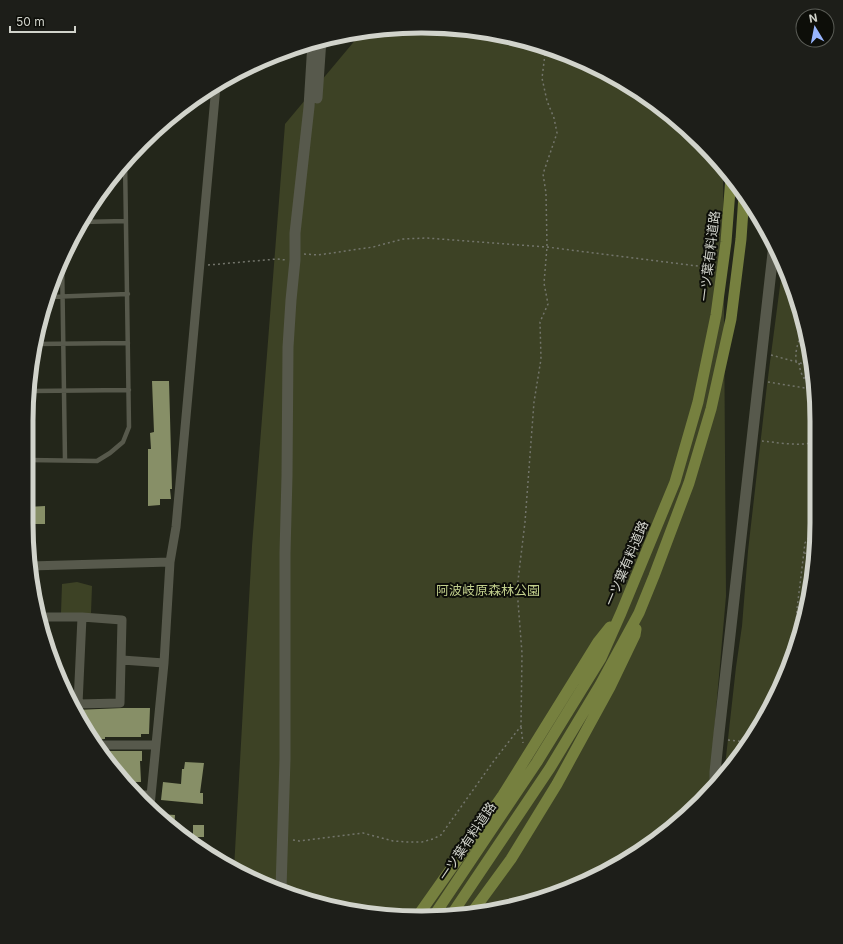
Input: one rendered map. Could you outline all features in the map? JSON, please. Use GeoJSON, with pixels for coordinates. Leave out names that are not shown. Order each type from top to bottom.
{"type":"FeatureCollection","features":[{"type":"Feature","properties":{"kind":"main road","name":"一ツ葉有料道路"},"geometry":{"type":"LineString","coordinates":[[437,910],[537,762],[600,658],[621,613],[675,482],[698,402],[716,315],[726,242],[730,185]]}},
{"type":"Feature","properties":{"kind":"main road"},"geometry":{"type":"LineString","coordinates":[[455,909],[550,768],[600,685],[638,613],[654,576],[689,483],[711,409],[731,319],[741,239],[743,204]]}},
{"type":"Feature","properties":{"kind":"main road"},"geometry":{"type":"LineString","coordinates":[[422,911],[503,794],[598,642],[621,613]]}},
{"type":"Feature","properties":{"kind":"main road"},"geometry":{"type":"LineString","coordinates":[[476,907],[511,859],[557,784],[610,688],[635,635],[638,613]]}},
{"type":"Feature","properties":{"kind":"street"},"geometry":{"type":"LineString","coordinates":[[295,260],[301,237],[316,109],[320,46]]}},
{"type":"Feature","properties":{"kind":"street"},"geometry":{"type":"LineString","coordinates":[[281,884],[285,759],[285,553],[288,347],[295,260],[295,233],[309,107],[313,49]]}},
{"type":"Feature","properties":{"kind":"street"},"geometry":{"type":"LineString","coordinates":[[150,800],[164,663],[170,562],[176,527],[215,92]]}},
{"type":"Feature","properties":{"kind":"street"},"geometry":{"type":"LineString","coordinates":[[716,777],[719,733],[773,256]]}},
{"type":"Feature","properties":{"kind":"street"},"geometry":{"type":"LineString","coordinates":[[35,566],[170,562]]}},
{"type":"Feature","properties":{"kind":"street"},"geometry":{"type":"LineString","coordinates":[[45,617],[82,617],[122,620],[120,703],[78,704]]}},
{"type":"Feature","properties":{"kind":"street"},"geometry":{"type":"LineString","coordinates":[[75,699],[82,617]]}},
{"type":"Feature","properties":{"kind":"street"},"geometry":{"type":"LineString","coordinates":[[122,660],[164,663]]}},
{"type":"Feature","properties":{"kind":"street"},"geometry":{"type":"LineString","coordinates":[[103,745],[155,745]]}},
{"type":"Feature","properties":{"kind":"street"},"geometry":{"type":"LineString","coordinates":[[145,795],[151,795]]}},
{"type":"Feature","properties":{"kind":"lane"},"geometry":{"type":"LineString","coordinates":[[33,460],[97,460],[110,453],[123,442],[129,427],[125,170]]}},
{"type":"Feature","properties":{"kind":"lane"},"geometry":{"type":"LineString","coordinates":[[88,222],[126,221]]}},
{"type":"Feature","properties":{"kind":"lane"},"geometry":{"type":"LineString","coordinates":[[62,276],[65,460]]}},
{"type":"Feature","properties":{"kind":"lane"},"geometry":{"type":"LineString","coordinates":[[54,297],[128,294]]}},
{"type":"Feature","properties":{"kind":"lane"},"geometry":{"type":"LineString","coordinates":[[40,344],[128,343]]}},
{"type":"Feature","properties":{"kind":"lane"},"geometry":{"type":"LineString","coordinates":[[34,391],[129,390]]}},
{"type":"Feature","properties":{"kind":"path"},"geometry":{"type":"LineString","coordinates":[[523,745],[521,726],[522,653],[517,589],[525,522],[534,402],[541,359],[540,322],[548,304],[544,283],[546,193],[543,174],[556,133],[554,118],[547,101],[542,78],[545,54]]}},
{"type":"Feature","properties":{"kind":"path"},"geometry":{"type":"LineString","coordinates":[[200,266],[277,259],[295,260],[305,254],[318,255],[373,247],[403,239],[426,238],[546,247],[715,268]]}},
{"type":"Feature","properties":{"kind":"path"},"geometry":{"type":"LineString","coordinates":[[801,336],[796,352],[796,362],[799,363],[803,378],[808,383]]}},
{"type":"Feature","properties":{"kind":"path"},"geometry":{"type":"LineString","coordinates":[[799,363],[806,365]]}},
{"type":"Feature","properties":{"kind":"path"},"geometry":{"type":"LineString","coordinates":[[803,378],[807,377]]}},
{"type":"Feature","properties":{"kind":"path"},"geometry":{"type":"LineString","coordinates":[[765,381],[805,388]]}},
{"type":"Feature","properties":{"kind":"path"},"geometry":{"type":"LineString","coordinates":[[752,440],[810,443]]}},
{"type":"Feature","properties":{"kind":"path"},"geometry":{"type":"LineString","coordinates":[[810,466],[810,488]]}},
{"type":"Feature","properties":{"kind":"path"},"geometry":{"type":"LineString","coordinates":[[796,626],[805,543],[809,537]]}},
{"type":"Feature","properties":{"kind":"path"},"geometry":{"type":"LineString","coordinates":[[804,553],[809,553]]}},
{"type":"Feature","properties":{"kind":"path"},"geometry":{"type":"LineString","coordinates":[[283,840],[299,841],[363,832],[393,841],[422,842],[433,839],[441,835],[493,762],[521,726]]}},
{"type":"Feature","properties":{"kind":"path"},"geometry":{"type":"LineString","coordinates":[[725,739],[743,741]]}},
{"type":"Feature","properties":{"kind":"green space","name":"阿波岐原森林公園"},"geometry":{"type":"Polygon","coordinates":[[[422,33],[472,36],[522,46],[546,54],[593,73],[616,85],[637,98],[678,129],[714,165],[723,176],[726,596],[710,783],[678,815],[637,846],[616,859],[570,881],[522,898],[472,908],[447,910],[422,911],[371,908],[321,898],[273,881],[234,863],[252,546],[285,124],[357,38],[422,33]]]}},
{"type":"Feature","properties":{"kind":"green space"},"geometry":{"type":"Polygon","coordinates":[[[781,276],[797,321],[807,371],[810,422],[810,522],[807,573],[797,623],[780,671],[758,717],[725,765],[742,626],[748,551],[781,276]]]}},
{"type":"Feature","properties":{"kind":"green space"},"geometry":{"type":"Polygon","coordinates":[[[77,582],[92,586],[91,613],[61,613],[62,584],[77,582]]]}},
{"type":"Feature","properties":{"kind":"building"},"geometry":{"type":"Polygon","coordinates":[[[152,381],[169,381],[172,489],[170,489],[171,499],[160,499],[160,505],[148,506],[148,449],[151,449],[150,433],[154,432],[152,381]]]}},
{"type":"Feature","properties":{"kind":"building"},"geometry":{"type":"Polygon","coordinates":[[[45,506],[45,524],[33,524],[33,507],[45,506]]]}},
{"type":"Feature","properties":{"kind":"building"},"geometry":{"type":"Polygon","coordinates":[[[807,561],[808,561],[806,580],[804,580],[807,561]]]}},
{"type":"Feature","properties":{"kind":"building"},"geometry":{"type":"Polygon","coordinates":[[[150,708],[149,734],[141,734],[141,737],[105,737],[105,739],[99,739],[81,710],[150,708]]]}},
{"type":"Feature","properties":{"kind":"building"},"geometry":{"type":"Polygon","coordinates":[[[107,751],[142,751],[142,761],[140,761],[141,782],[132,782],[107,751]]]}},
{"type":"Feature","properties":{"kind":"building"},"geometry":{"type":"Polygon","coordinates":[[[185,762],[204,763],[200,793],[203,793],[203,804],[161,800],[163,782],[181,784],[182,769],[184,769],[185,762]]]}},
{"type":"Feature","properties":{"kind":"building"},"geometry":{"type":"Polygon","coordinates":[[[164,814],[175,815],[174,823],[164,814]]]}},
{"type":"Feature","properties":{"kind":"building"},"geometry":{"type":"Polygon","coordinates":[[[193,825],[204,825],[204,837],[193,837],[193,825]]]}}]}
